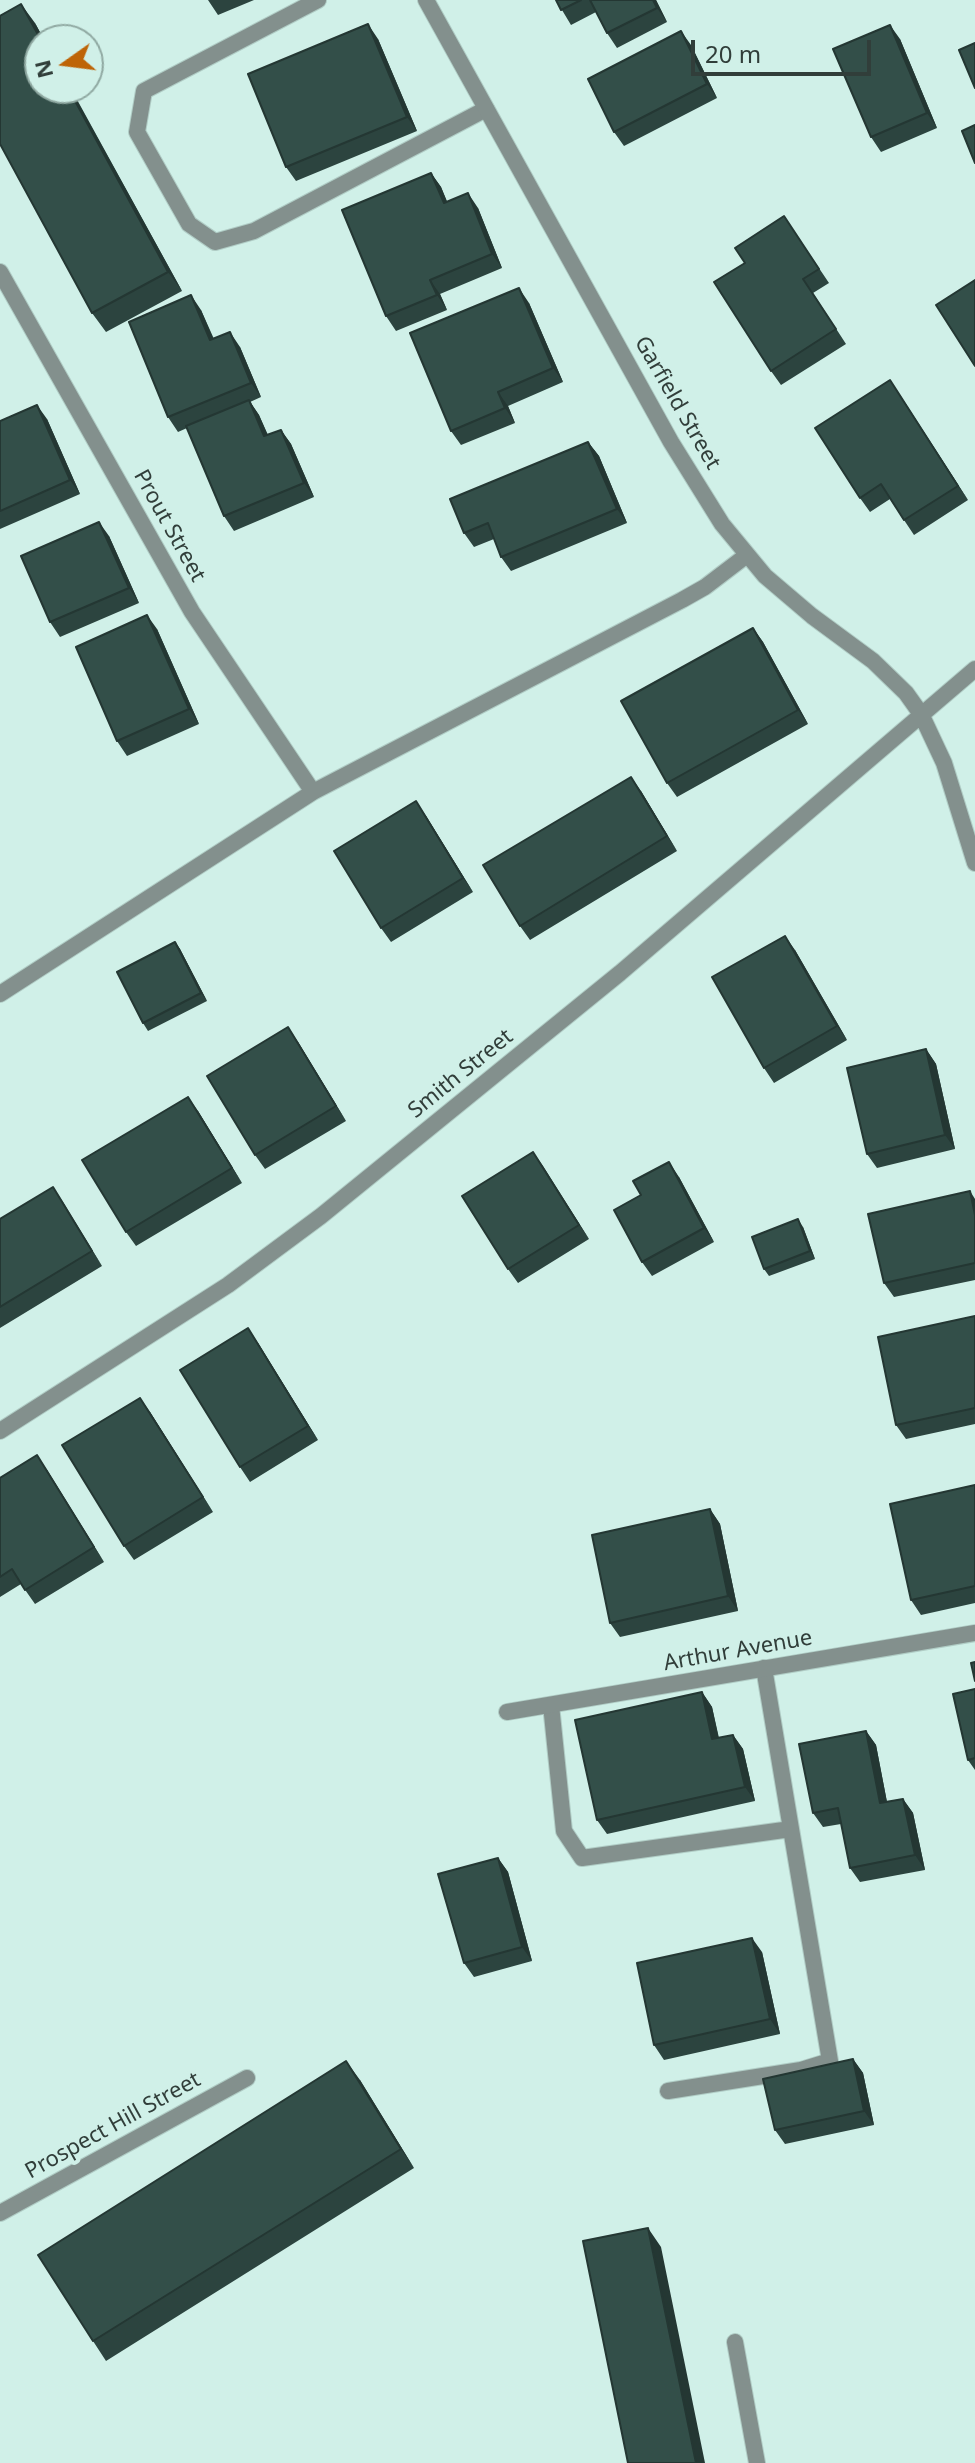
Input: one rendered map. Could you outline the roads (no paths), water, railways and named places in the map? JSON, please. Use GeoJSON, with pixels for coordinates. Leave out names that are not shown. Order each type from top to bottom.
{"type":"FeatureCollection","features":[{"type":"Feature","properties":{"kind":"street"},"geometry":{"type":"LineString","coordinates":[[318,0],[144,91],[137,132],[189,224],[215,242],[254,231],[486,109]]}},
{"type":"Feature","properties":{"kind":"street","name":"Garfield Street"},"geometry":{"type":"LineString","coordinates":[[426,0],[671,442],[722,524],[747,555],[789,597],[873,661],[906,693],[921,714],[944,763],[975,863]]}},
{"type":"Feature","properties":{"kind":"street","name":"Prout Street"},"geometry":{"type":"LineString","coordinates":[[0,272],[192,612],[313,792]]}},
{"type":"Feature","properties":{"kind":"street"},"geometry":{"type":"LineString","coordinates":[[0,994],[313,792],[682,600],[705,587],[747,555]]}},
{"type":"Feature","properties":{"kind":"street"},"geometry":{"type":"LineString","coordinates":[[921,714],[975,669]]}},
{"type":"Feature","properties":{"kind":"street","name":"Smith Street"},"geometry":{"type":"LineString","coordinates":[[0,1431],[228,1285],[321,1216],[620,973],[921,714]]}},
{"type":"Feature","properties":{"kind":"street","name":"Arthur Avenue"},"geometry":{"type":"LineString","coordinates":[[507,1712],[975,1633]]}},
{"type":"Feature","properties":{"kind":"street"},"geometry":{"type":"LineString","coordinates":[[668,2091],[801,2070],[830,2061],[764,1668]]}},
{"type":"Feature","properties":{"kind":"street"},"geometry":{"type":"LineString","coordinates":[[551,1705],[564,1831],[582,1858],[791,1829]]}},
{"type":"Feature","properties":{"kind":"street","name":"Prospect Hill Street"},"geometry":{"type":"LineString","coordinates":[[0,2213],[247,2078]]}},
{"type":"Feature","properties":{"kind":"street"},"geometry":{"type":"LineString","coordinates":[[735,2342],[757,2463]]}}]}
